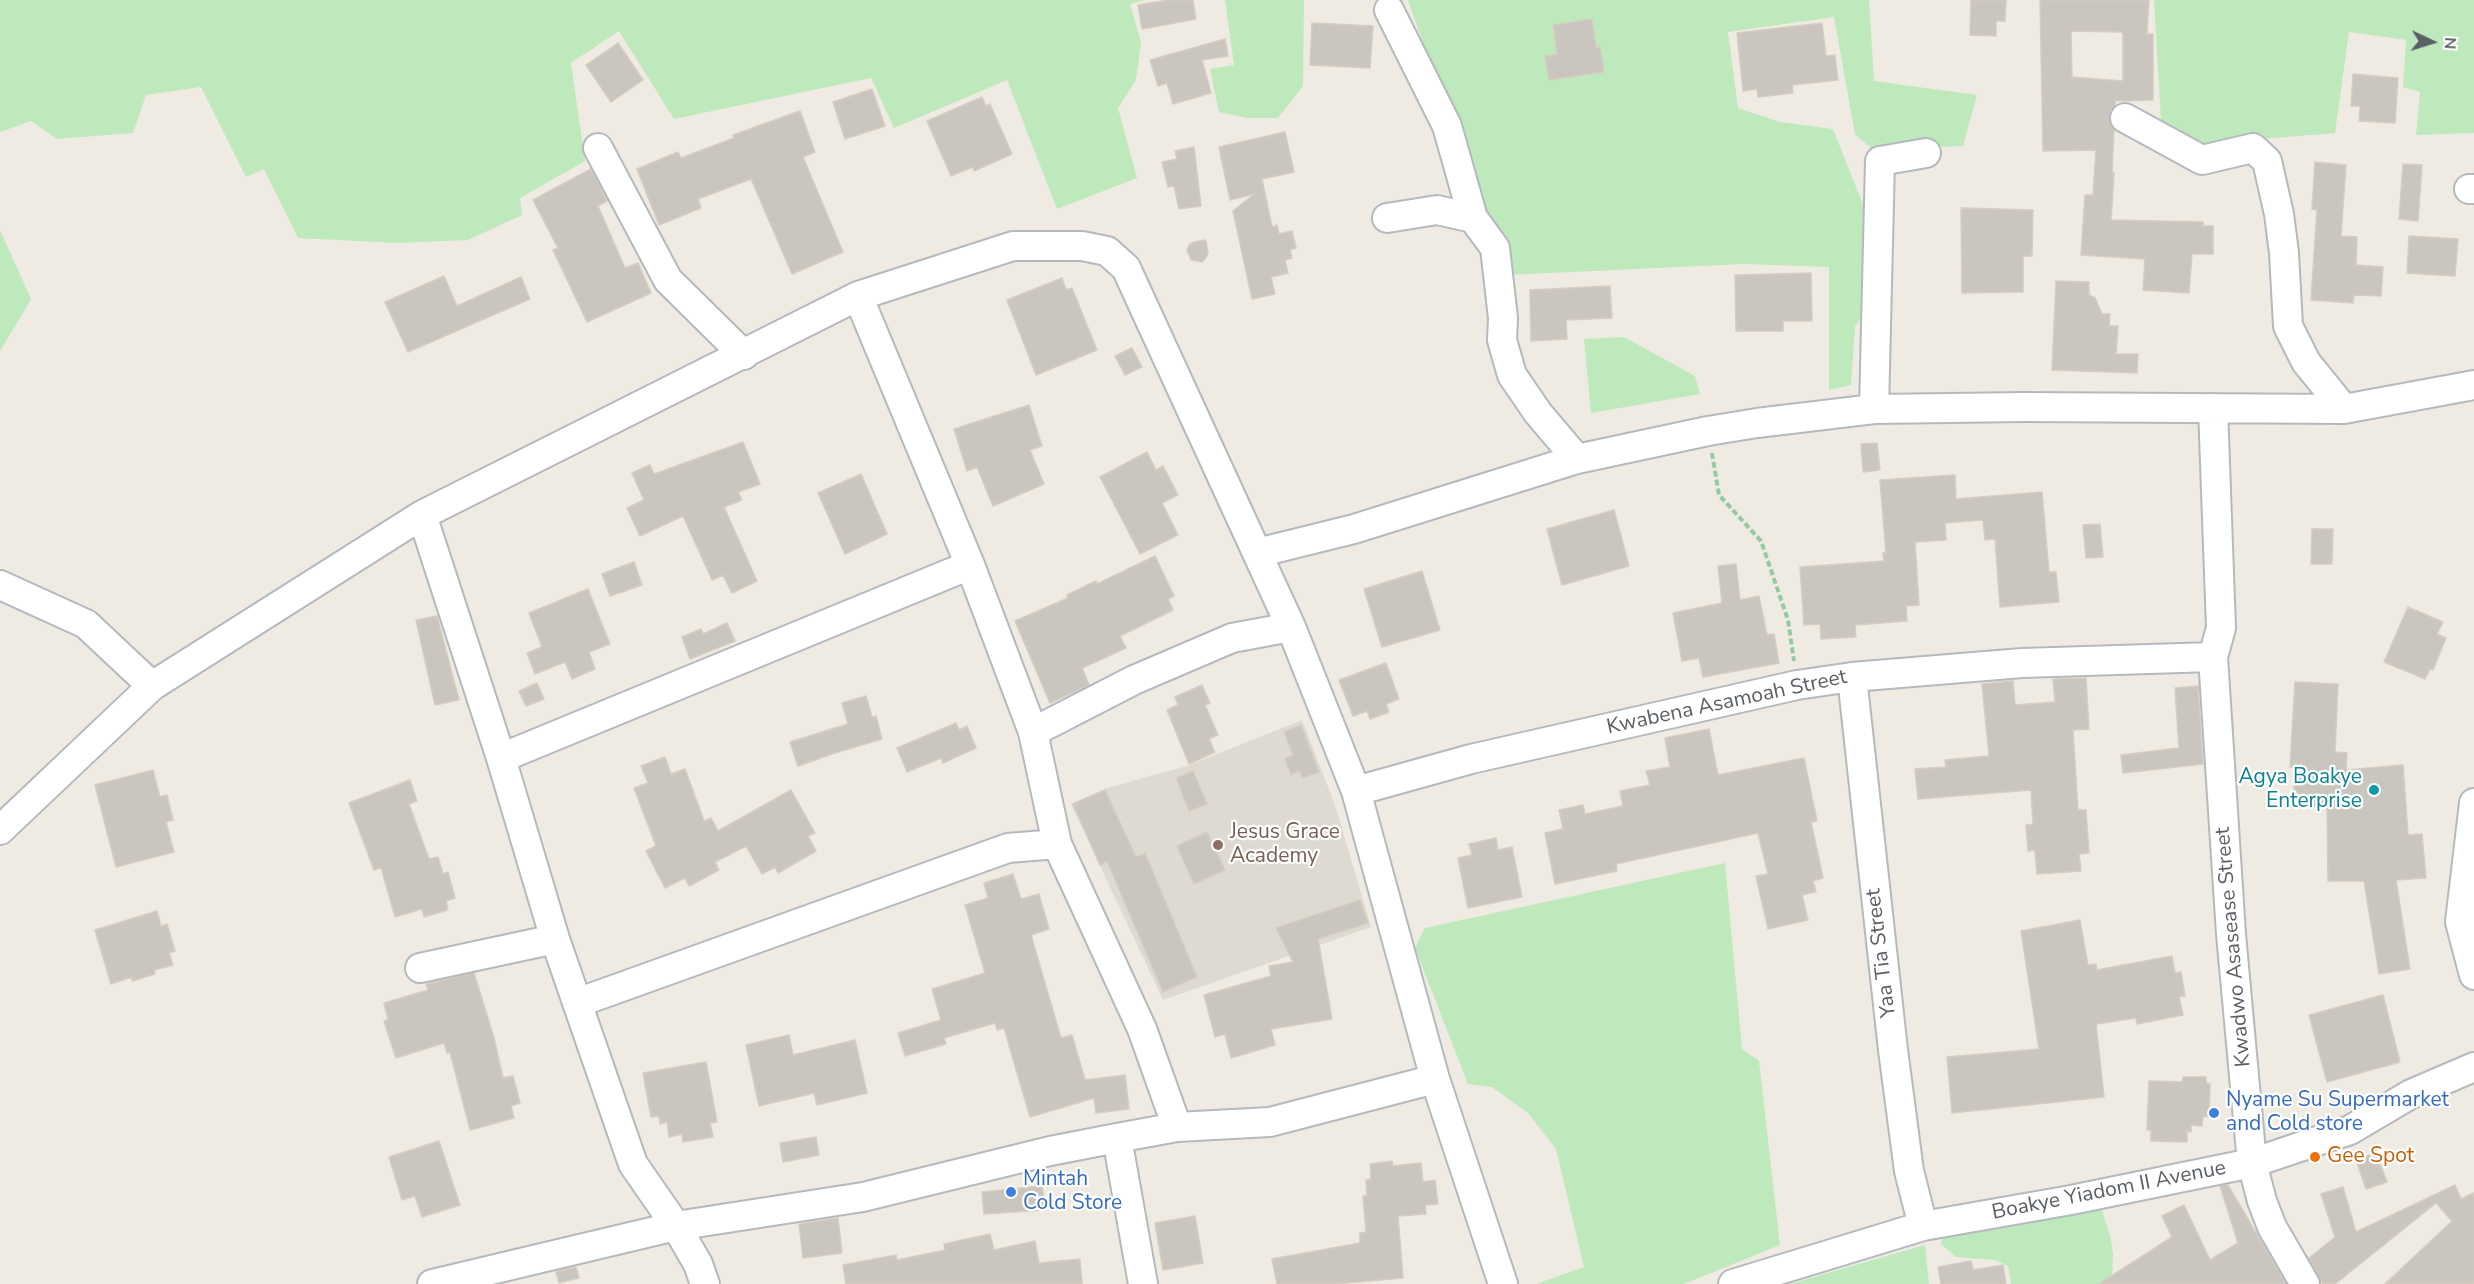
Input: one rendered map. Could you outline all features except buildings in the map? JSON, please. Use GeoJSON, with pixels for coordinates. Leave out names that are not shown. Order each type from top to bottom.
{"type":"FeatureCollection","features":[{"type":"Feature","properties":{"kind":"street"},"geometry":{"type":"LineString","coordinates":[[1389,10],[1447,126],[1473,218],[1495,248],[1503,318],[1502,340],[1512,375],[1538,413],[1577,459]]}},
{"type":"Feature","properties":{"kind":"street"},"geometry":{"type":"LineString","coordinates":[[2125,118],[2202,160],[2253,148],[2267,160],[2280,223],[2288,326],[2306,362],[2344,409]]}},
{"type":"Feature","properties":{"kind":"street"},"geometry":{"type":"LineString","coordinates":[[598,148],[668,280],[744,355]]}},
{"type":"Feature","properties":{"kind":"street"},"geometry":{"type":"LineString","coordinates":[[1874,409],[1880,161],[1926,153]]}},
{"type":"Feature","properties":{"kind":"street"},"geometry":{"type":"LineString","coordinates":[[1387,218],[1437,210],[1473,218]]}},
{"type":"Feature","properties":{"kind":"street"},"geometry":{"type":"LineString","coordinates":[[0,830],[152,686],[422,515],[858,296],[1013,246],[1082,246],[1107,251],[1126,268],[1291,627],[1356,791],[1435,1079],[1503,1284]]}},
{"type":"Feature","properties":{"kind":"street"},"geometry":{"type":"LineString","coordinates":[[858,296],[970,565],[1033,732],[1058,844],[1142,1029],[1177,1127]]}},
{"type":"Feature","properties":{"kind":"street"},"geometry":{"type":"LineString","coordinates":[[1257,553],[1354,529],[1577,459],[1708,431],[1874,409],[2344,409],[2474,385]]}},
{"type":"Feature","properties":{"kind":"street","name":"Kwadwo Asasease Street"},"geometry":{"type":"LineString","coordinates":[[2213,408],[2221,628],[2213,657],[2231,934],[2252,1163],[2272,1227],[2304,1284]]}},
{"type":"Feature","properties":{"kind":"street"},"geometry":{"type":"LineString","coordinates":[[422,515],[501,758],[555,939],[633,1164],[676,1226],[698,1264],[705,1284]]}},
{"type":"Feature","properties":{"kind":"street"},"geometry":{"type":"LineString","coordinates":[[501,758],[970,565]]}},
{"type":"Feature","properties":{"kind":"street"},"geometry":{"type":"LineString","coordinates":[[0,585],[87,624],[152,686]]}},
{"type":"Feature","properties":{"kind":"street"},"geometry":{"type":"LineString","coordinates":[[1033,732],[1134,680],[1233,638],[1291,627]]}},
{"type":"Feature","properties":{"kind":"street","name":"Kwabena Asamoah Street"},"geometry":{"type":"LineString","coordinates":[[1356,791],[1471,759],[1797,686],[1852,677],[2022,663],[2213,657]]}},
{"type":"Feature","properties":{"kind":"street","name":"Yaa Tia Street"},"geometry":{"type":"LineString","coordinates":[[1852,677],[1893,1050],[1909,1171],[1923,1226]]}},
{"type":"Feature","properties":{"kind":"street"},"geometry":{"type":"LineString","coordinates":[[2474,802],[2460,922],[2474,975]]}},
{"type":"Feature","properties":{"kind":"street"},"geometry":{"type":"LineString","coordinates":[[578,1003],[1008,848],[1058,844]]}},
{"type":"Feature","properties":{"kind":"street"},"geometry":{"type":"LineString","coordinates":[[420,968],[555,939]]}},
{"type":"Feature","properties":{"kind":"street","name":"Boakye Yiadom II Avenue"},"geometry":{"type":"LineString","coordinates":[[1733,1284],[1923,1226],[2071,1200],[2252,1163],[2350,1130],[2411,1094],[2474,1067]]}},
{"type":"Feature","properties":{"kind":"street"},"geometry":{"type":"LineString","coordinates":[[432,1284],[676,1226],[863,1197],[1050,1151],[1117,1138],[1177,1127],[1270,1122],[1435,1079]]}},
{"type":"Feature","properties":{"kind":"street"},"geometry":{"type":"LineString","coordinates":[[1117,1138],[1143,1284]]}},
{"type":"Feature","properties":{"kind":"path"},"geometry":{"type":"LineString","coordinates":[[1708,431],[1719,495],[1761,541],[1788,620],[1797,686]]}},
{"type":"Feature","properties":{"kind":"shaded area","name":"Jesus Grace Academy"},"geometry":{"type":"Polygon","coordinates":[[[1302,720],[1335,805],[1371,927],[1163,1000],[1071,804],[1107,788],[1187,766],[1302,720]]]}},
{"type":"Feature","properties":{"kind":"green space"},"geometry":{"type":"Polygon","coordinates":[[[0,0],[1146,0],[1130,4],[1141,42],[1136,80],[1118,108],[1137,178],[1057,209],[1007,80],[894,128],[871,78],[674,119],[619,31],[571,63],[585,161],[520,198],[522,215],[468,240],[398,243],[298,238],[264,169],[246,177],[201,87],[146,95],[133,133],[57,139],[31,121],[0,132],[0,0]]]}},
{"type":"Feature","properties":{"kind":"green space"},"geometry":{"type":"Polygon","coordinates":[[[1225,0],[1304,0],[1303,86],[1278,118],[1247,118],[1219,112],[1210,69],[1234,65],[1225,0]]]}},
{"type":"Feature","properties":{"kind":"green space"},"geometry":{"type":"Polygon","coordinates":[[[1408,0],[1869,0],[1874,81],[1977,95],[1963,146],[1872,149],[1855,134],[1834,17],[1728,32],[1738,108],[1780,122],[1833,129],[1868,217],[1870,302],[1855,327],[1851,385],[1829,390],[1829,267],[1744,264],[1507,275],[1500,240],[1467,172],[1408,0]]]}},
{"type":"Feature","properties":{"kind":"green space"},"geometry":{"type":"Polygon","coordinates":[[[2154,0],[2474,0],[2474,133],[2416,135],[2420,92],[2403,87],[2406,40],[2349,32],[2335,133],[2199,144],[2161,121],[2154,0]]]}},
{"type":"Feature","properties":{"kind":"green space"},"geometry":{"type":"Polygon","coordinates":[[[0,230],[31,299],[0,351],[0,230]]]}},
{"type":"Feature","properties":{"kind":"green space"},"geometry":{"type":"Polygon","coordinates":[[[1624,337],[1695,376],[1700,394],[1591,413],[1584,339],[1624,337]]]}},
{"type":"Feature","properties":{"kind":"green space"},"geometry":{"type":"Polygon","coordinates":[[[1725,863],[1742,1049],[1759,1061],[1780,1245],[1684,1284],[1536,1284],[1584,1267],[1556,1149],[1528,1113],[1492,1087],[1468,1084],[1415,948],[1425,928],[1725,863]]]}},
{"type":"Feature","properties":{"kind":"green space"},"geometry":{"type":"Polygon","coordinates":[[[2100,1204],[2111,1239],[2112,1284],[2011,1284],[2008,1266],[1995,1260],[1956,1257],[1941,1244],[1944,1233],[2100,1204]]]}},
{"type":"Feature","properties":{"kind":"green space"},"geometry":{"type":"Polygon","coordinates":[[[1925,1245],[1929,1284],[1790,1284],[1925,1245]]]}},
{"type":"Feature","properties":{"kind":"place","name":"Agya Boakye Enterprise"},"geometry":{"type":"Point","coordinates":[2374,790]}},
{"type":"Feature","properties":{"kind":"place","name":"Jesus Grace Academy"},"geometry":{"type":"Point","coordinates":[1218,845]}},
{"type":"Feature","properties":{"kind":"place","name":"Nyame Su Supermarket and Cold store"},"geometry":{"type":"Point","coordinates":[2214,1113]}},
{"type":"Feature","properties":{"kind":"place","name":"Gee Spot"},"geometry":{"type":"Point","coordinates":[2315,1157]}},
{"type":"Feature","properties":{"kind":"place","name":"Mintah Cold Store"},"geometry":{"type":"Point","coordinates":[1011,1192]}}]}
